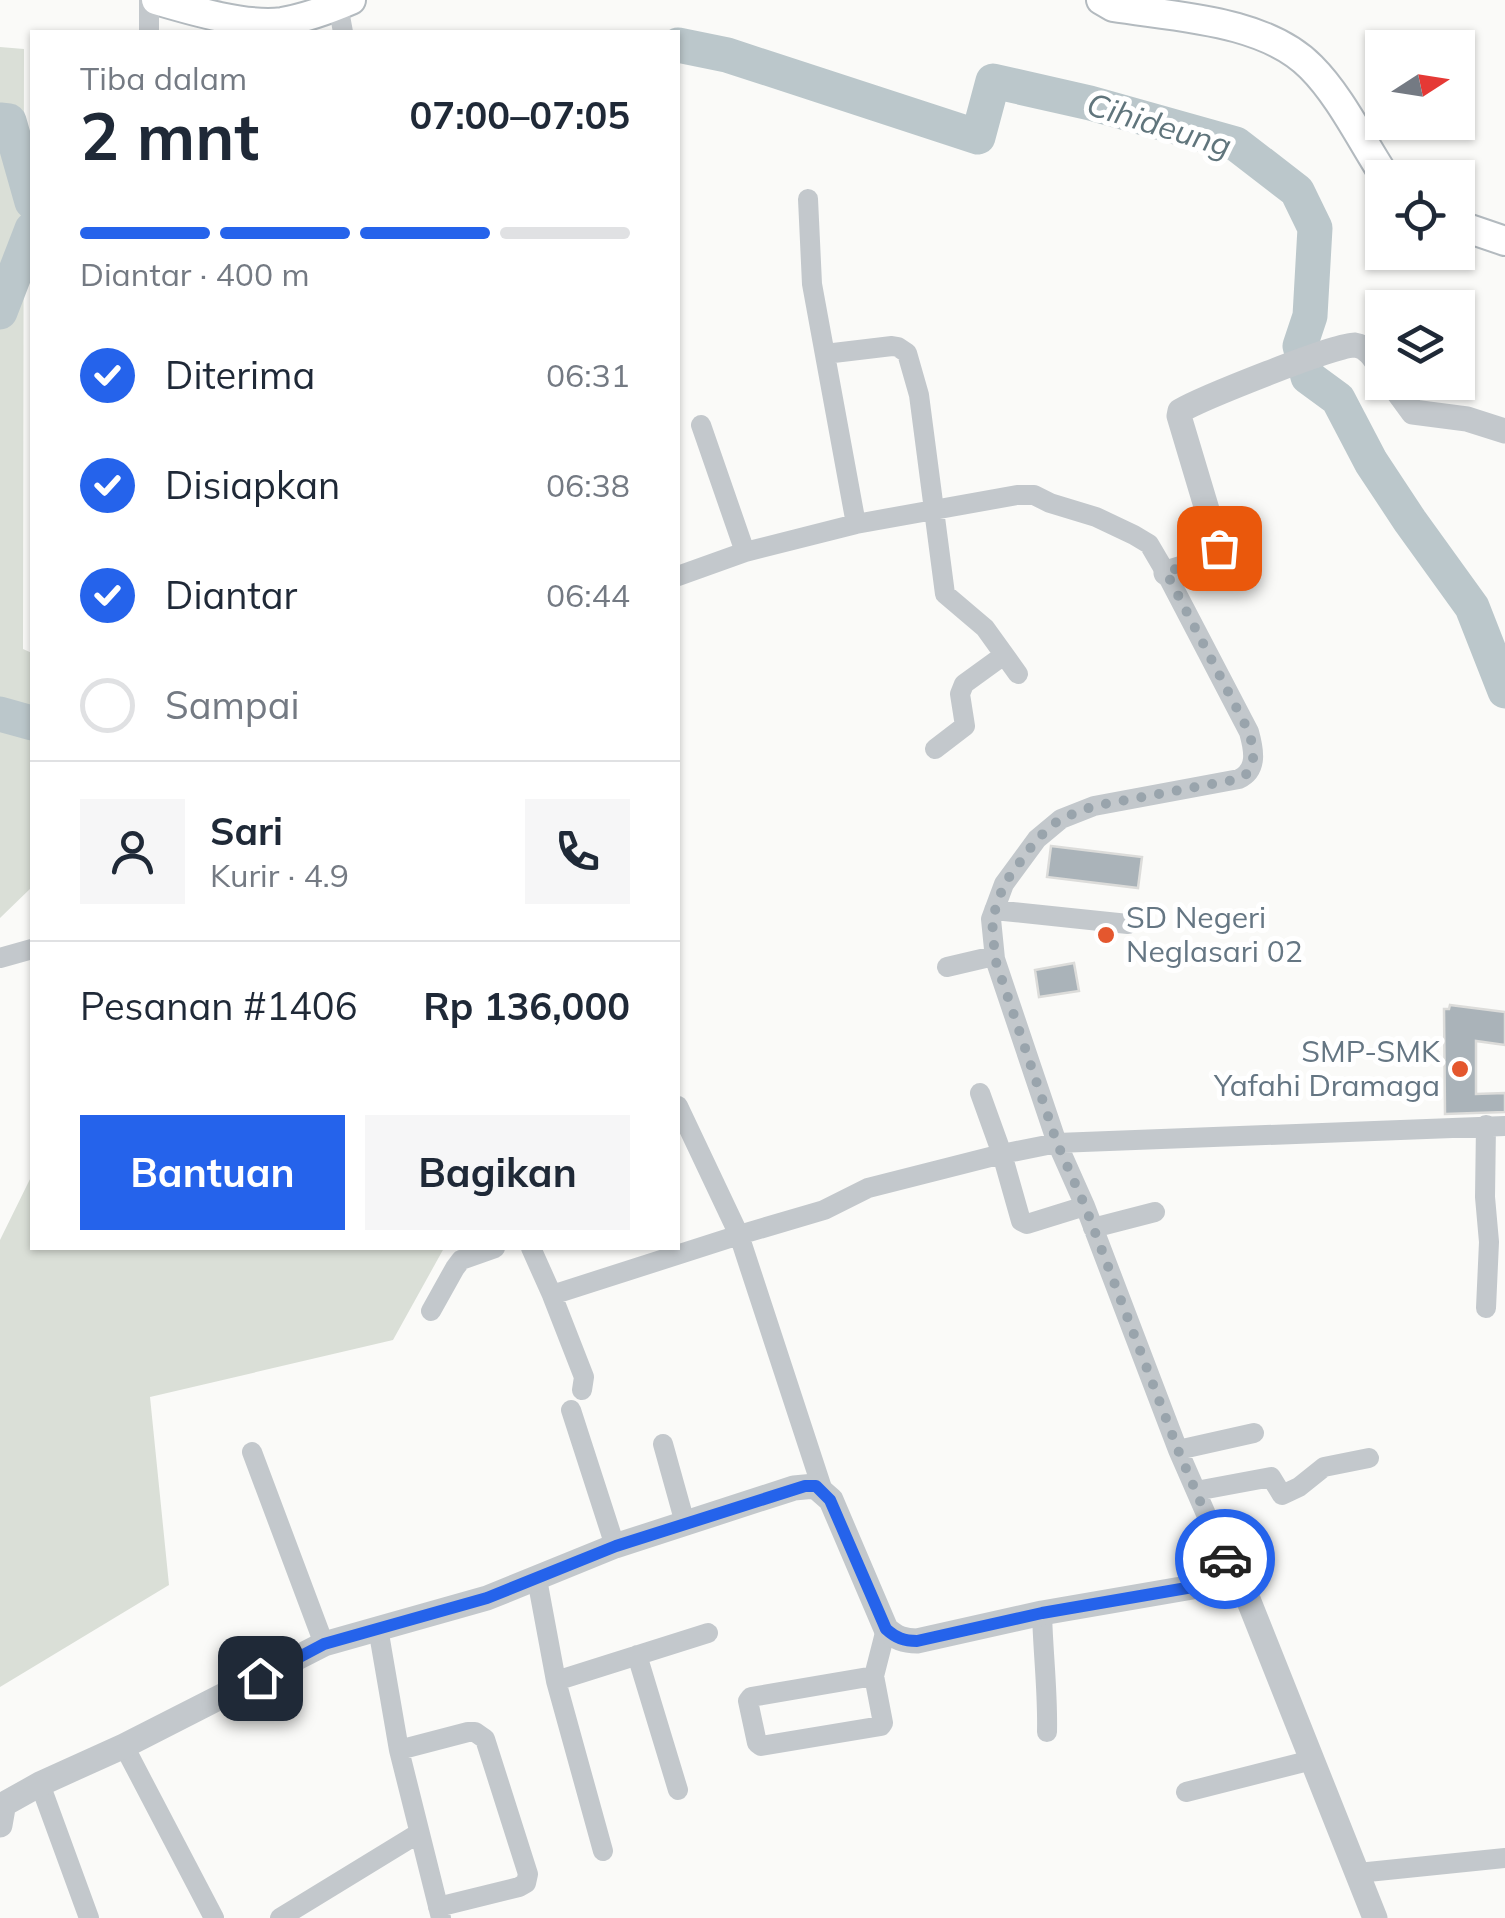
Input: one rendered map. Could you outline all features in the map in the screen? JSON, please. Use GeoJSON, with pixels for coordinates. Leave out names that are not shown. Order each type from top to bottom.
{"type":"FeatureCollection","features":[{"type":"Feature","properties":{"kind":"main road"},"geometry":{"type":"LineString","coordinates":[[152,0],[209,14],[272,22],[342,10]]}},
{"type":"Feature","properties":{"kind":"main road"},"geometry":{"type":"LineString","coordinates":[[1100,0],[1113,7],[1242,28],[1280,43],[1325,83],[1374,160]]}},
{"type":"Feature","properties":{"kind":"main road"},"geometry":{"type":"LineString","coordinates":[[1475,231],[1505,241]]}},
{"type":"Feature","properties":{"kind":"street"},"geometry":{"type":"LineString","coordinates":[[149,30],[152,0]]}},
{"type":"Feature","properties":{"kind":"street"},"geometry":{"type":"LineString","coordinates":[[808,198],[812,284],[856,524]]}},
{"type":"Feature","properties":{"kind":"street"},"geometry":{"type":"LineString","coordinates":[[1166,572],[1220,553],[1180,411],[1266,374],[1352,345],[1365,354]]}},
{"type":"Feature","properties":{"kind":"street"},"geometry":{"type":"LineString","coordinates":[[825,354],[892,346],[907,352],[919,395],[945,594],[985,628],[1018,674]]}},
{"type":"Feature","properties":{"kind":"street"},"geometry":{"type":"LineString","coordinates":[[1404,400],[1413,412],[1467,419],[1505,432]]}},
{"type":"Feature","properties":{"kind":"street"},"geometry":{"type":"LineString","coordinates":[[701,424],[745,552]]}},
{"type":"Feature","properties":{"kind":"street"},"geometry":{"type":"LineString","coordinates":[[680,575],[745,552],[856,524],[998,497],[1034,495],[1096,518],[1149,544],[1249,732],[1253,747],[1252,768],[1247,775],[1094,806],[1060,819],[1037,839],[1004,884],[994,910],[994,956],[1057,1143],[1178,1450],[1237,1585],[1246,1594],[1374,1918]]}},
{"type":"Feature","properties":{"kind":"street"},"geometry":{"type":"LineString","coordinates":[[934,749],[965,726],[960,694],[964,684],[1004,654]]}},
{"type":"Feature","properties":{"kind":"street"},"geometry":{"type":"LineString","coordinates":[[994,910],[1128,924]]}},
{"type":"Feature","properties":{"kind":"street"},"geometry":{"type":"LineString","coordinates":[[0,958],[30,950]]}},
{"type":"Feature","properties":{"kind":"street"},"geometry":{"type":"LineString","coordinates":[[947,967],[994,956]]}},
{"type":"Feature","properties":{"kind":"street"},"geometry":{"type":"LineString","coordinates":[[980,1093],[1024,1224],[1085,1206]]}},
{"type":"Feature","properties":{"kind":"street"},"geometry":{"type":"LineString","coordinates":[[680,1110],[739,1235],[823,1491]]}},
{"type":"Feature","properties":{"kind":"street"},"geometry":{"type":"LineString","coordinates":[[552,1295],[831,1207],[868,1188],[1057,1143],[1495,1126],[1486,1197],[1486,1308]]}},
{"type":"Feature","properties":{"kind":"street"},"geometry":{"type":"LineString","coordinates":[[1093,1228],[1154,1212]]}},
{"type":"Feature","properties":{"kind":"street"},"geometry":{"type":"LineString","coordinates":[[430,1310],[461,1260],[489,1250]]}},
{"type":"Feature","properties":{"kind":"street"},"geometry":{"type":"LineString","coordinates":[[532,1250],[584,1380],[582,1390]]}},
{"type":"Feature","properties":{"kind":"street"},"geometry":{"type":"LineString","coordinates":[[571,1410],[616,1546]]}},
{"type":"Feature","properties":{"kind":"street"},"geometry":{"type":"LineString","coordinates":[[1178,1450],[1254,1433]]}},
{"type":"Feature","properties":{"kind":"street"},"geometry":{"type":"LineString","coordinates":[[663,1444],[686,1523]]}},
{"type":"Feature","properties":{"kind":"street"},"geometry":{"type":"LineString","coordinates":[[252,1452],[324,1644]]}},
{"type":"Feature","properties":{"kind":"street"},"geometry":{"type":"LineString","coordinates":[[1196,1491],[1271,1477],[1282,1495],[1324,1467],[1369,1458]]}},
{"type":"Feature","properties":{"kind":"street"},"geometry":{"type":"LineString","coordinates":[[0,1825],[6,1803],[40,1784],[124,1746],[324,1644],[459,1607],[616,1546],[794,1488],[816,1486],[830,1500],[886,1629],[900,1639],[917,1641],[1042,1613],[1210,1584],[1237,1585]]}},
{"type":"Feature","properties":{"kind":"street"},"geometry":{"type":"LineString","coordinates":[[537,1579],[556,1681],[603,1850]]}},
{"type":"Feature","properties":{"kind":"street"},"geometry":{"type":"LineString","coordinates":[[1042,1613],[1047,1732]]}},
{"type":"Feature","properties":{"kind":"street"},"geometry":{"type":"LineString","coordinates":[[378,1628],[399,1750],[440,1913],[526,1882],[528,1874],[480,1734],[468,1732],[399,1750]]}},
{"type":"Feature","properties":{"kind":"street"},"geometry":{"type":"LineString","coordinates":[[874,1676],[750,1697],[757,1744],[881,1726],[874,1676],[886,1629]]}},
{"type":"Feature","properties":{"kind":"street"},"geometry":{"type":"LineString","coordinates":[[556,1681],[708,1633]]}},
{"type":"Feature","properties":{"kind":"street"},"geometry":{"type":"LineString","coordinates":[[637,1655],[678,1790]]}},
{"type":"Feature","properties":{"kind":"street"},"geometry":{"type":"LineString","coordinates":[[124,1746],[214,1918]]}},
{"type":"Feature","properties":{"kind":"street"},"geometry":{"type":"LineString","coordinates":[[1186,1792],[1312,1760]]}},
{"type":"Feature","properties":{"kind":"street"},"geometry":{"type":"LineString","coordinates":[[40,1784],[89,1918]]}},
{"type":"Feature","properties":{"kind":"street"},"geometry":{"type":"LineString","coordinates":[[280,1918],[419,1833]]}},
{"type":"Feature","properties":{"kind":"street"},"geometry":{"type":"LineString","coordinates":[[1358,1873],[1505,1858]]}},
{"type":"Feature","properties":{"kind":"shaded area"},"geometry":{"type":"Polygon","coordinates":[[[0,47],[24,49],[23,649],[30,652],[30,889],[0,918],[0,47]]]}},
{"type":"Feature","properties":{"kind":"shaded area"},"geometry":{"type":"Polygon","coordinates":[[[30,1179],[30,1250],[443,1250],[393,1340],[150,1397],[169,1585],[0,1687],[0,1240],[30,1179]]]}},
{"type":"Feature","properties":{"kind":"building"},"geometry":{"type":"Polygon","coordinates":[[[1051,846],[1142,857],[1138,888],[1047,877],[1051,846]]]}},
{"type":"Feature","properties":{"kind":"building"},"geometry":{"type":"Polygon","coordinates":[[[1074,963],[1079,991],[1039,997],[1035,970],[1074,963]]]}},
{"type":"Feature","properties":{"kind":"building","name":"SMP-SMK Yafahi Dramaga"},"geometry":{"type":"Polygon","coordinates":[[[1450,1005],[1505,1012],[1505,1045],[1476,1041],[1476,1094],[1505,1093],[1505,1112],[1445,1114],[1444,1009],[1450,1005]]]}},
{"type":"Feature","properties":{"kind":"waterway","name":"Cihideung"},"geometry":{"type":"LineString","coordinates":[[680,45],[727,55],[978,137],[993,81],[1090,103],[1236,144],[1297,191],[1315,228],[1310,316],[1300,346],[1308,377],[1338,399],[1371,462],[1472,607],[1505,691]]}},
{"type":"Feature","properties":{"kind":"waterway","name":"Cihideung"},"geometry":{"type":"LineString","coordinates":[[0,120],[9,121],[30,195]]}},
{"type":"Feature","properties":{"kind":"waterway","name":"Cihideung"},"geometry":{"type":"LineString","coordinates":[[0,312],[30,234]]}},
{"type":"Feature","properties":{"kind":"waterway","name":"Cihideung"},"geometry":{"type":"LineString","coordinates":[[0,714],[30,722]]}},
{"type":"Feature","properties":{"kind":"way so far"},"geometry":{"type":"LineString","coordinates":[[1219,548],[1219,556],[1166,572],[1249,732],[1252,768],[1239,779],[1094,806],[1060,819],[1037,839],[1004,884],[992,919],[992,937],[995,959],[1057,1143],[1225,1559]]}},
{"type":"Feature","properties":{"kind":"place","name":"SD Negeri Neglasari 02"},"geometry":{"type":"Point","coordinates":[1106,935]}},
{"type":"Feature","properties":{"kind":"place","name":"SMP-SMK Yafahi Dramaga"},"geometry":{"type":"Point","coordinates":[1460,1069]}},
{"type":"Feature","properties":{"kind":"route"},"geometry":{"type":"LineString","coordinates":[[260,1678],[324,1644],[487,1598],[616,1546],[805,1486],[816,1486],[830,1500],[886,1629],[908,1641],[1210,1584],[1237,1585],[1225,1559]]}}]}
